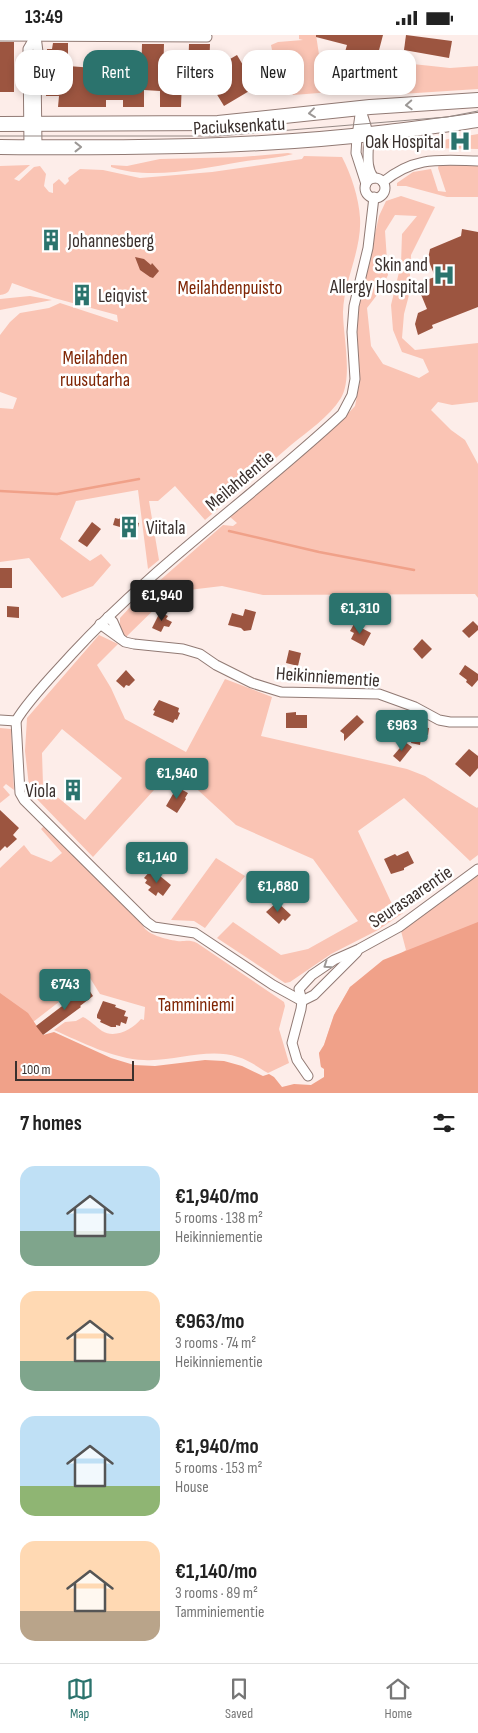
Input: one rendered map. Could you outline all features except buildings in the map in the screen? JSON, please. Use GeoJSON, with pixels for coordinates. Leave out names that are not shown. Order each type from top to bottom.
{"type":"FeatureCollection","features":[{"type":"Feature","properties":{"kind":"main road","name":"Paciuksenkatu"},"geometry":{"type":"LineString","coordinates":[[0,124],[218,123],[478,100]]}},
{"type":"Feature","properties":{"kind":"main road","name":"Paciuksenkatu"},"geometry":{"type":"LineString","coordinates":[[0,147],[244,145],[362,135],[478,119]]}},
{"type":"Feature","properties":{"kind":"street"},"geometry":{"type":"LineString","coordinates":[[0,35],[207,37]]}},
{"type":"Feature","properties":{"kind":"street"},"geometry":{"type":"LineString","coordinates":[[33,147],[32,123],[38,52],[36,35]]}},
{"type":"Feature","properties":{"kind":"street"},"geometry":{"type":"LineString","coordinates":[[361,109],[362,135],[370,173],[374,178]]}},
{"type":"Feature","properties":{"kind":"street"},"geometry":{"type":"LineString","coordinates":[[362,135],[356,153],[366,184],[366,193],[374,197],[383,194],[385,187],[380,179],[374,178],[366,184]]}},
{"type":"Feature","properties":{"kind":"street"},"geometry":{"type":"LineString","coordinates":[[383,183],[400,170],[420,162],[478,161]]}},
{"type":"Feature","properties":{"kind":"street","name":"Meilahdentie"},"geometry":{"type":"LineString","coordinates":[[16,721],[35,696],[100,624],[172,557],[342,414],[352,395],[355,379],[352,332],[354,306],[368,248],[374,197]]}},
{"type":"Feature","properties":{"kind":"street"},"geometry":{"type":"LineString","coordinates":[[108,617],[113,622],[120,638]]}},
{"type":"Feature","properties":{"kind":"street","name":"Heikinniementie"},"geometry":{"type":"LineString","coordinates":[[100,624],[125,642],[163,646],[192,652],[252,683],[281,692],[379,694],[414,707],[439,720],[450,722],[478,721]]}},
{"type":"Feature","properties":{"kind":"street"},"geometry":{"type":"LineString","coordinates":[[0,720],[16,721],[20,793],[24,800],[147,922],[154,927],[195,933],[273,985],[302,1001]]}},
{"type":"Feature","properties":{"kind":"street","name":"Seurasaarentie"},"geometry":{"type":"LineString","coordinates":[[308,1076],[297,1060],[292,1043],[302,1001],[299,989],[312,975],[334,960],[360,949],[399,927],[478,869]]}},
{"type":"Feature","properties":{"kind":"street","name":"Seurasaarentie"},"geometry":{"type":"LineString","coordinates":[[302,1001],[314,995],[360,949]]}},
{"type":"Feature","properties":{"kind":"green space"},"geometry":{"type":"Polygon","coordinates":[[[299,35],[316,35],[318,50],[314,50],[314,93],[304,94],[304,50],[272,50],[271,45],[278,42],[303,40],[299,39],[299,35]]]}},
{"type":"Feature","properties":{"kind":"green space"},"geometry":{"type":"Polygon","coordinates":[[[416,64],[450,68],[478,66],[478,89],[416,93],[416,64]]]}},
{"type":"Feature","properties":{"kind":"green space","name":"Oak Hospital"},"geometry":{"type":"Polygon","coordinates":[[[478,134],[478,149],[431,148],[435,144],[446,140],[478,134]]]}},
{"type":"Feature","properties":{"kind":"green space"},"geometry":{"type":"Polygon","coordinates":[[[293,154],[175,172],[142,173],[111,167],[111,165],[127,166],[160,159],[241,157],[293,154]]]}},
{"type":"Feature","properties":{"kind":"green space","name":"Meilahdenpuisto"},"geometry":{"type":"Polygon","coordinates":[[[304,156],[342,157],[354,186],[358,202],[360,230],[356,253],[346,288],[343,312],[347,368],[345,389],[336,405],[318,423],[205,520],[175,486],[158,501],[149,501],[159,560],[148,569],[138,490],[76,501],[60,539],[90,561],[101,554],[111,565],[93,586],[62,598],[29,558],[0,562],[0,408],[13,409],[17,398],[0,392],[0,335],[20,313],[49,308],[60,303],[118,322],[117,315],[54,298],[12,283],[8,292],[0,295],[0,166],[30,165],[14,179],[19,181],[34,167],[40,166],[46,174],[44,186],[49,192],[53,193],[53,184],[59,179],[65,185],[69,181],[68,178],[80,169],[103,170],[140,178],[212,172],[302,159],[304,156]]]}},
{"type":"Feature","properties":{"kind":"green space"},"geometry":{"type":"Polygon","coordinates":[[[439,164],[478,165],[478,197],[447,197],[406,186],[397,186],[397,183],[413,172],[431,169],[438,191],[446,192],[438,168],[439,164]]]}},
{"type":"Feature","properties":{"kind":"green space"},"geometry":{"type":"Polygon","coordinates":[[[401,196],[435,207],[411,255],[409,295],[404,314],[402,338],[415,350],[478,343],[478,402],[452,405],[438,402],[431,410],[451,430],[465,440],[478,464],[478,598],[475,594],[263,595],[222,586],[172,592],[126,637],[120,629],[120,618],[133,604],[223,525],[233,526],[237,523],[229,516],[342,420],[355,406],[360,381],[357,333],[359,305],[379,216],[386,201],[401,196]],[[395,215],[385,231],[388,275],[380,291],[367,308],[371,346],[383,364],[419,378],[429,372],[423,359],[402,352],[393,330],[391,305],[401,264],[402,234],[417,216],[395,215]]]}},
{"type":"Feature","properties":{"kind":"green space"},"geometry":{"type":"Polygon","coordinates":[[[30,296],[52,300],[0,310],[0,299],[30,296]]]}},
{"type":"Feature","properties":{"kind":"green space"},"geometry":{"type":"Polygon","coordinates":[[[99,635],[118,644],[97,665],[111,688],[125,719],[186,752],[225,679],[272,697],[261,736],[407,769],[425,776],[478,807],[478,855],[470,861],[404,798],[358,831],[391,902],[403,913],[378,930],[331,954],[290,982],[285,983],[217,938],[233,922],[281,955],[308,949],[358,921],[313,859],[236,825],[174,768],[93,857],[34,796],[29,786],[25,751],[27,718],[99,635]],[[62,729],[42,753],[43,785],[85,820],[122,778],[62,729]]]}},
{"type":"Feature","properties":{"kind":"green space"},"geometry":{"type":"Polygon","coordinates":[[[0,728],[11,729],[14,790],[6,784],[3,787],[10,795],[0,803],[0,728]]]}},
{"type":"Feature","properties":{"kind":"green space","name":"Tamminiemi"},"geometry":{"type":"Polygon","coordinates":[[[44,826],[148,931],[167,939],[197,943],[284,1002],[285,1006],[279,1029],[289,1063],[268,1073],[246,1060],[226,1054],[203,1054],[156,1060],[133,1059],[98,1049],[54,1030],[65,1022],[76,1021],[83,1017],[102,1031],[112,1034],[123,1032],[141,1019],[144,1020],[145,1007],[100,994],[90,978],[33,1022],[27,1013],[0,1004],[0,868],[24,845],[31,854],[51,862],[62,853],[41,829],[44,826]]]}},
{"type":"Feature","properties":{"kind":"green space"},"geometry":{"type":"Polygon","coordinates":[[[216,858],[245,876],[205,928],[194,921],[171,920],[216,858]]]}},
{"type":"Feature","properties":{"kind":"green space"},"geometry":{"type":"Polygon","coordinates":[[[478,875],[478,948],[321,1067],[319,1053],[324,1045],[334,1015],[350,987],[406,950],[401,931],[478,875]]]}},
{"type":"Feature","properties":{"kind":"shaded area"},"geometry":{"type":"Polygon","coordinates":[[[478,922],[478,1093],[0,1093],[0,993],[28,1013],[43,1035],[54,1032],[111,1058],[134,1065],[155,1066],[205,1060],[224,1061],[242,1066],[263,1076],[269,1074],[282,1087],[294,1084],[311,1085],[324,1077],[324,1069],[321,1067],[319,1053],[324,1045],[334,1015],[350,987],[383,960],[478,922]]]}},
{"type":"Feature","properties":{"kind":"waterway"},"geometry":{"type":"LineString","coordinates":[[0,491],[57,494],[139,479]]}},
{"type":"Feature","properties":{"kind":"waterway"},"geometry":{"type":"LineString","coordinates":[[229,531],[319,552],[414,570]]}},
{"type":"Feature","properties":{"kind":"tram line"},"geometry":{"type":"LineString","coordinates":[[0,136],[218,136],[447,117],[478,111]]}},
{"type":"Feature","properties":{"kind":"place","name":"Oak Hospital"},"geometry":{"type":"Point","coordinates":[460,141]}},
{"type":"Feature","properties":{"kind":"place","name":"Johannesberg"},"geometry":{"type":"Point","coordinates":[51,240]}},
{"type":"Feature","properties":{"kind":"place","name":"Skin and Allergy Hospital"},"geometry":{"type":"Point","coordinates":[444,275]}},
{"type":"Feature","properties":{"kind":"place","name":"Leiqvist"},"geometry":{"type":"Point","coordinates":[82,295]}},
{"type":"Feature","properties":{"kind":"place","name":"Viitala"},"geometry":{"type":"Point","coordinates":[129,527]}},
{"type":"Feature","properties":{"kind":"place","name":"Viola"},"geometry":{"type":"Point","coordinates":[73,790]}},
{"type":"Feature","properties":{"kind":"park label","name":"Meilahden ruusutarha"},"geometry":{"type":"Point","coordinates":[95,368]}}]}
